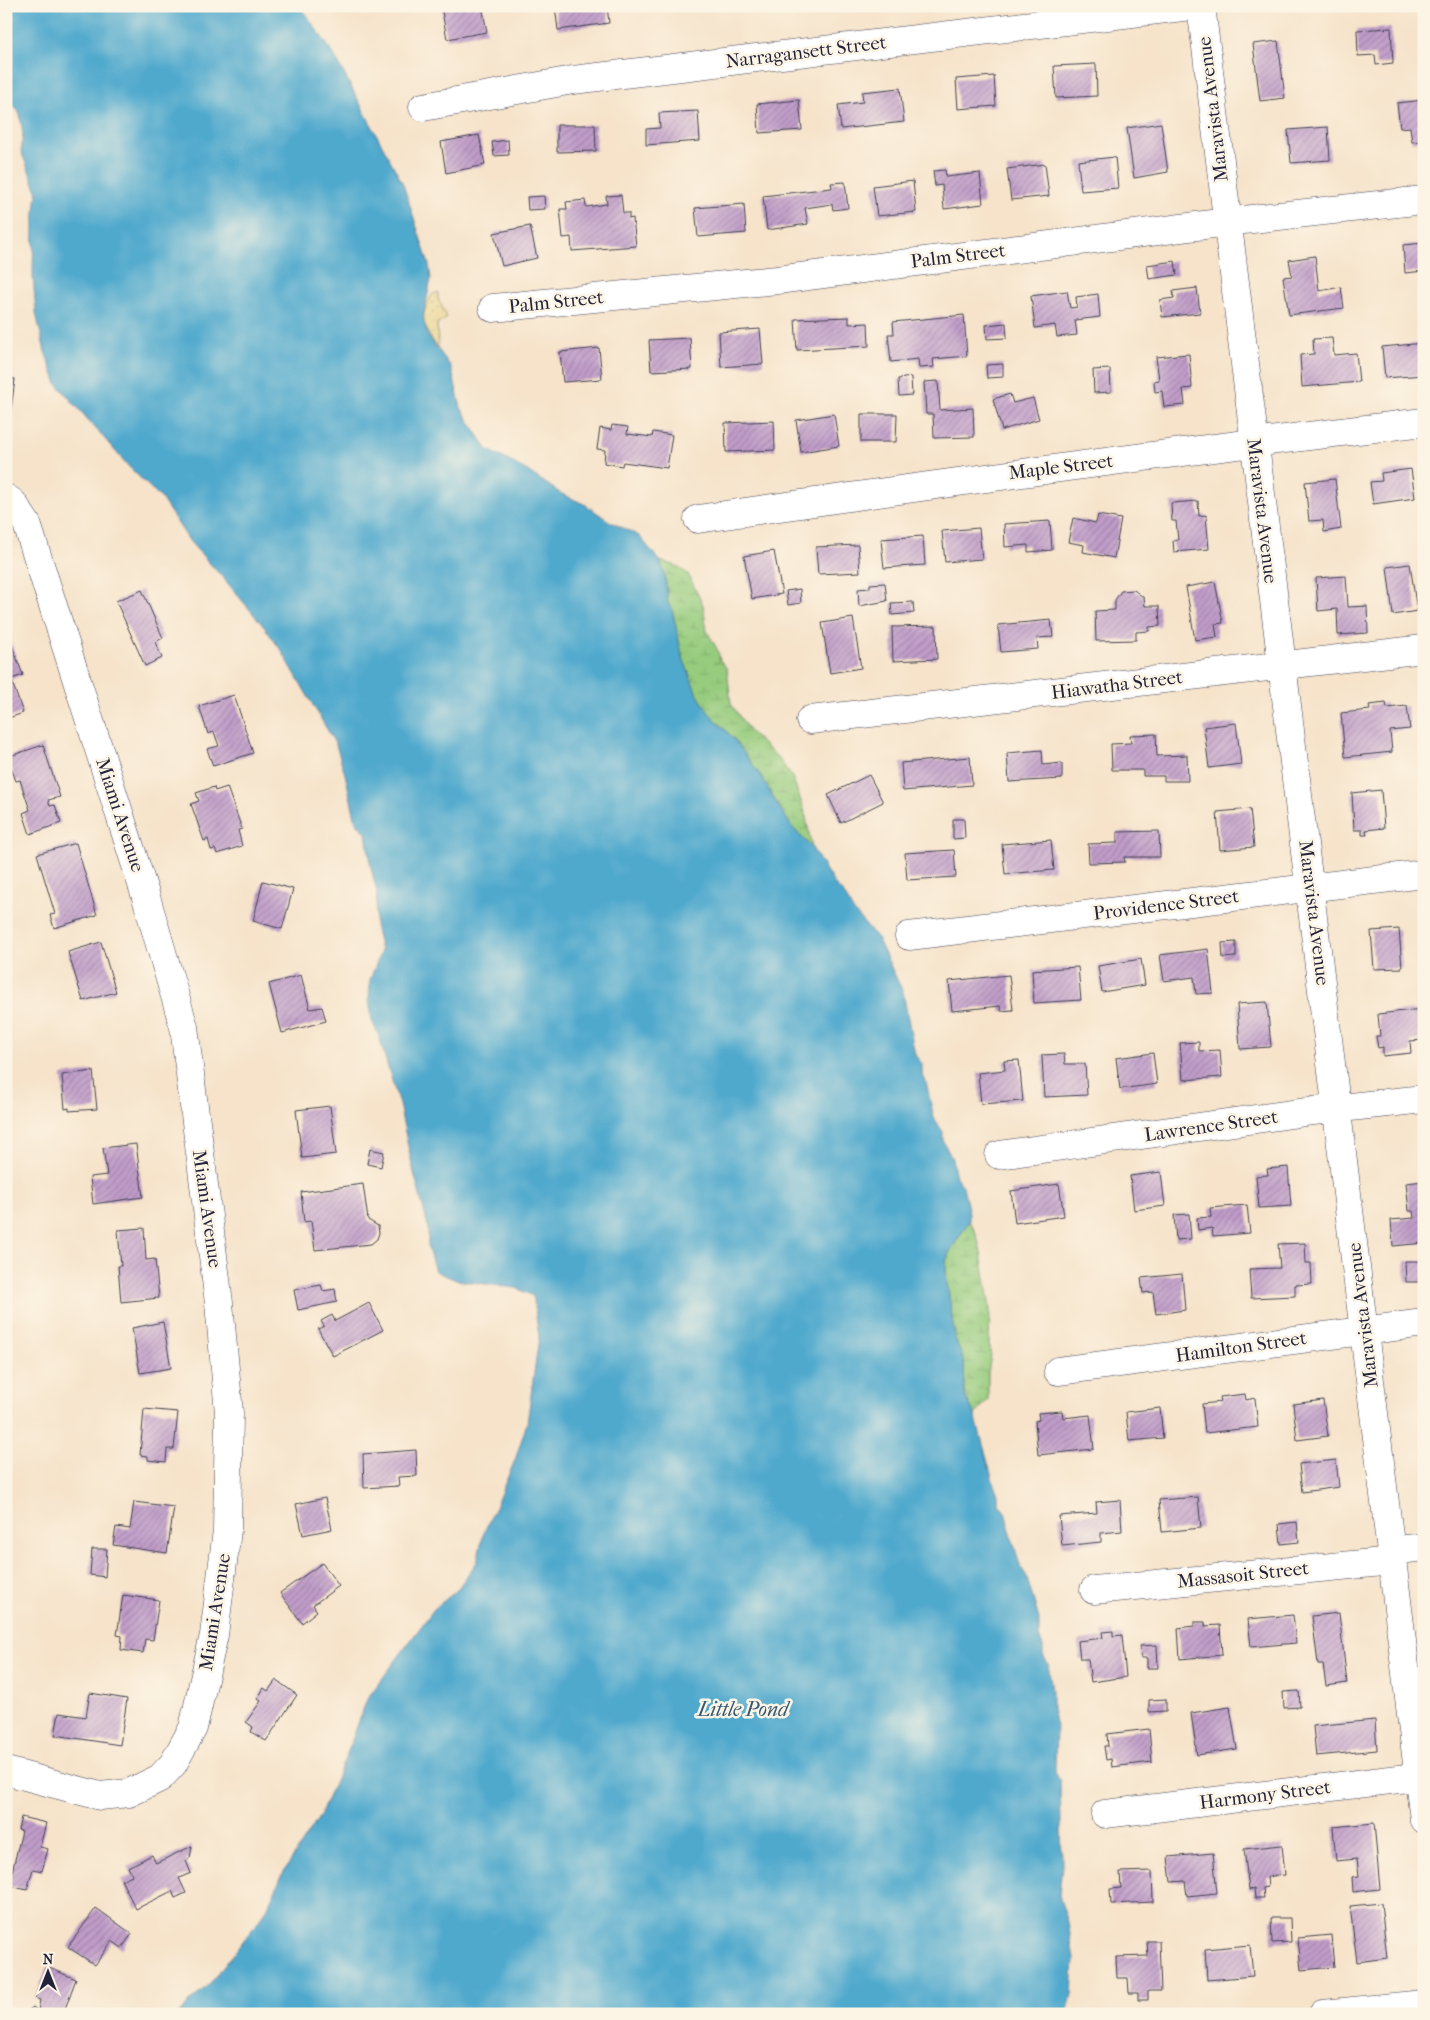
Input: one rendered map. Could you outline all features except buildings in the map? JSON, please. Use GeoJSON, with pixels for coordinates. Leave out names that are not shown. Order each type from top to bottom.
{"type":"FeatureCollection","features":[{"type":"Feature","properties":{"kind":"street","name":"Narragansett Street"},"geometry":{"type":"LineString","coordinates":[[424,107],[573,80],[1191,6]]}},
{"type":"Feature","properties":{"kind":"street","name":"Maravista Avenue"},"geometry":{"type":"LineString","coordinates":[[1201,6],[1281,666],[1311,887],[1392,1556],[1421,1776],[1424,1820]]}},
{"type":"Feature","properties":{"kind":"street","name":"Palm Street"},"geometry":{"type":"LineString","coordinates":[[493,308],[777,280],[1227,222],[1424,200]]}},
{"type":"Feature","properties":{"kind":"street","name":"Maple Street"},"geometry":{"type":"LineString","coordinates":[[698,519],[940,483],[1424,422]]}},
{"type":"Feature","properties":{"kind":"street","name":"Miami Avenue"},"geometry":{"type":"LineString","coordinates":[[6,498],[13,503],[27,524],[146,897],[184,1027],[220,1304],[229,1413],[227,1530],[214,1635],[193,1728],[173,1764],[160,1778],[129,1793],[100,1796],[6,1771]]}},
{"type":"Feature","properties":{"kind":"street","name":"Hiawatha Street"},"geometry":{"type":"LineString","coordinates":[[810,720],[1424,649]]}},
{"type":"Feature","properties":{"kind":"street","name":"Providence Street"},"geometry":{"type":"LineString","coordinates":[[909,936],[1424,874]]}},
{"type":"Feature","properties":{"kind":"street","name":"Lawrence Street"},"geometry":{"type":"LineString","coordinates":[[999,1155],[1338,1108],[1424,1099]]}},
{"type":"Feature","properties":{"kind":"street","name":"Hamilton Street"},"geometry":{"type":"LineString","coordinates":[[1058,1371],[1424,1323]]}},
{"type":"Feature","properties":{"kind":"street","name":"Massasoit Street"},"geometry":{"type":"LineString","coordinates":[[1094,1590],[1392,1556],[1424,1547]]}},
{"type":"Feature","properties":{"kind":"street","name":"Harmony Street"},"geometry":{"type":"LineString","coordinates":[[1105,1814],[1421,1776]]}},
{"type":"Feature","properties":{"kind":"street"},"geometry":{"type":"LineString","coordinates":[[1323,2014],[1424,2004]]}},
{"type":"Feature","properties":{"kind":"green space"},"geometry":{"type":"Polygon","coordinates":[[[660,561],[677,566],[688,574],[703,605],[707,631],[718,651],[720,660],[727,669],[731,704],[750,732],[779,759],[792,777],[805,812],[812,848],[792,827],[763,779],[734,739],[709,713],[696,692],[682,655],[672,609],[668,603],[665,576],[660,561]]]}},
{"type":"Feature","properties":{"kind":"green space"},"geometry":{"type":"Polygon","coordinates":[[[969,1221],[975,1231],[980,1247],[990,1309],[989,1346],[991,1355],[988,1373],[988,1400],[975,1415],[965,1396],[964,1362],[955,1338],[946,1275],[946,1262],[949,1253],[969,1221]]]}},
{"type":"Feature","properties":{"kind":"sand"},"geometry":{"type":"Polygon","coordinates":[[[438,293],[438,299],[446,315],[445,320],[437,323],[438,348],[426,328],[424,315],[433,294],[438,293]]]}},
{"type":"Feature","properties":{"kind":"water","name":"Little Pond"},"geometry":{"type":"Polygon","coordinates":[[[6,6],[300,6],[333,53],[403,184],[429,265],[431,279],[423,317],[427,334],[451,367],[461,408],[487,449],[526,470],[560,493],[586,505],[609,521],[639,536],[660,561],[665,576],[668,603],[672,609],[682,655],[696,692],[709,713],[734,739],[763,779],[792,827],[812,848],[835,885],[844,894],[854,912],[877,938],[903,992],[915,1055],[922,1064],[922,1073],[926,1082],[934,1118],[943,1132],[943,1141],[952,1159],[956,1177],[963,1186],[969,1213],[969,1221],[949,1253],[946,1262],[946,1275],[955,1338],[964,1362],[965,1396],[975,1415],[998,1494],[998,1503],[1005,1512],[1020,1566],[1026,1575],[1039,1619],[1039,1637],[1043,1646],[1043,1655],[1048,1664],[1052,1691],[1052,1709],[1056,1727],[1055,1772],[1060,1781],[1062,1865],[1059,1896],[1068,1923],[1074,1959],[1072,1995],[1067,2014],[178,2014],[215,1978],[266,1911],[283,1873],[320,1816],[347,1754],[367,1699],[434,1609],[456,1591],[477,1562],[483,1535],[515,1460],[527,1423],[539,1337],[533,1296],[516,1288],[456,1280],[435,1271],[428,1249],[428,1226],[399,1104],[378,1034],[372,1021],[369,1000],[370,980],[381,951],[375,925],[377,892],[366,833],[356,822],[336,745],[283,653],[265,628],[190,542],[161,498],[130,468],[57,384],[45,352],[36,313],[33,276],[37,191],[21,151],[23,135],[20,114],[15,106],[6,103],[6,6]]]}}]}
